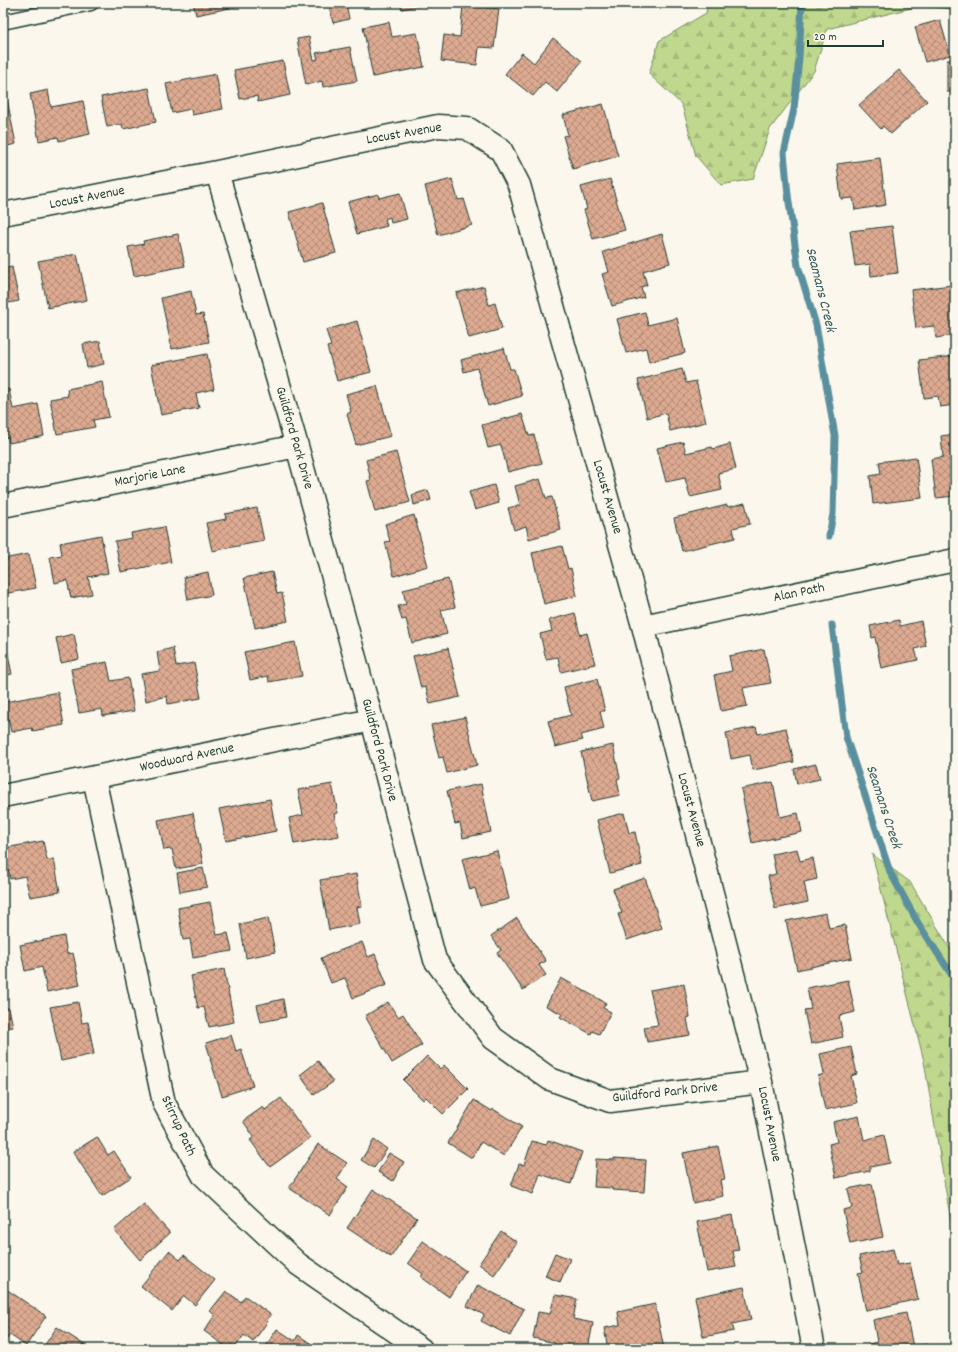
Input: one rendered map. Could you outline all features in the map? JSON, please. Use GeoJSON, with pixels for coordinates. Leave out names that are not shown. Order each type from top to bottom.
{"type":"FeatureCollection","features":[{"type":"Feature","properties":{"kind":"street","name":"Locust Avenue"},"geometry":{"type":"LineString","coordinates":[[3,214],[217,172],[438,126],[467,128],[501,150],[519,185],[643,626],[761,1082],[814,1349]]}},
{"type":"Feature","properties":{"kind":"street","name":"Guildford Park Drive"},"geometry":{"type":"LineString","coordinates":[[217,172],[297,446],[372,720],[435,960],[493,1038],[550,1078],[610,1100],[761,1082]]}},
{"type":"Feature","properties":{"kind":"street","name":"Marjorie Lane"},"geometry":{"type":"LineString","coordinates":[[3,506],[297,446]]}},
{"type":"Feature","properties":{"kind":"street","name":"Alan Path"},"geometry":{"type":"LineString","coordinates":[[643,626],[955,560]]}},
{"type":"Feature","properties":{"kind":"street","name":"Woodward Avenue"},"geometry":{"type":"LineString","coordinates":[[3,796],[372,720]]}},
{"type":"Feature","properties":{"kind":"street","name":"Stirrup Path"},"geometry":{"type":"LineString","coordinates":[[94,778],[164,1103],[202,1175],[298,1264],[421,1349]]}},
{"type":"Feature","properties":{"kind":"lane"},"geometry":{"type":"LineString","coordinates":[[3,22],[49,7],[91,3]]}},
{"type":"Feature","properties":{"kind":"green space"},"geometry":{"type":"Polygon","coordinates":[[[708,3],[955,3],[955,9],[919,6],[827,29],[814,71],[770,129],[753,179],[721,185],[696,156],[682,105],[649,74],[659,41],[706,13],[708,3]]]}},
{"type":"Feature","properties":{"kind":"green space"},"geometry":{"type":"Polygon","coordinates":[[[872,854],[910,882],[955,957],[955,1246],[924,1061],[872,854]]]}},
{"type":"Feature","properties":{"kind":"building"},"geometry":{"type":"Polygon","coordinates":[[[193,3],[254,3],[196,15],[193,3]]]}},
{"type":"Feature","properties":{"kind":"building"},"geometry":{"type":"Polygon","coordinates":[[[329,3],[346,3],[349,19],[333,23],[329,3]]]}},
{"type":"Feature","properties":{"kind":"building"},"geometry":{"type":"Polygon","coordinates":[[[401,3],[418,3],[419,6],[402,9],[401,3]]]}},
{"type":"Feature","properties":{"kind":"building"},"geometry":{"type":"Polygon","coordinates":[[[463,5],[499,9],[494,48],[479,47],[477,65],[441,61],[444,35],[460,37],[463,5]]]}},
{"type":"Feature","properties":{"kind":"building"},"geometry":{"type":"Polygon","coordinates":[[[940,20],[950,55],[925,62],[915,27],[940,20]]]}},
{"type":"Feature","properties":{"kind":"building"},"geometry":{"type":"Polygon","coordinates":[[[389,22],[392,37],[417,33],[424,67],[373,77],[363,27],[389,22]]]}},
{"type":"Feature","properties":{"kind":"building"},"geometry":{"type":"Polygon","coordinates":[[[309,37],[314,60],[318,59],[316,53],[350,47],[357,81],[323,87],[322,81],[306,85],[297,39],[309,37]]]}},
{"type":"Feature","properties":{"kind":"building"},"geometry":{"type":"Polygon","coordinates":[[[553,38],[582,61],[557,92],[545,82],[533,96],[505,74],[522,53],[534,63],[553,38]]]}},
{"type":"Feature","properties":{"kind":"building"},"geometry":{"type":"Polygon","coordinates":[[[947,60],[955,60],[955,92],[947,92],[947,60]]]}},
{"type":"Feature","properties":{"kind":"building"},"geometry":{"type":"Polygon","coordinates":[[[283,61],[290,95],[258,102],[257,96],[240,99],[234,70],[283,61]]]}},
{"type":"Feature","properties":{"kind":"building"},"geometry":{"type":"Polygon","coordinates":[[[899,70],[927,101],[891,134],[883,126],[881,129],[859,105],[899,70]]]}},
{"type":"Feature","properties":{"kind":"building"},"geometry":{"type":"Polygon","coordinates":[[[216,74],[223,109],[192,115],[191,109],[172,113],[166,84],[216,74]]]}},
{"type":"Feature","properties":{"kind":"building"},"geometry":{"type":"Polygon","coordinates":[[[149,88],[156,122],[123,129],[122,124],[107,127],[101,97],[149,88]]]}},
{"type":"Feature","properties":{"kind":"building"},"geometry":{"type":"Polygon","coordinates":[[[48,90],[51,107],[83,101],[90,134],[59,141],[58,137],[39,141],[30,94],[48,90]]]}},
{"type":"Feature","properties":{"kind":"building"},"geometry":{"type":"Polygon","coordinates":[[[7,99],[16,144],[3,147],[3,100],[7,99]]]}},
{"type":"Feature","properties":{"kind":"building"},"geometry":{"type":"Polygon","coordinates":[[[603,104],[618,156],[573,169],[563,136],[568,135],[563,115],[603,104]]]}},
{"type":"Feature","properties":{"kind":"building"},"geometry":{"type":"Polygon","coordinates":[[[880,158],[886,205],[855,210],[853,198],[841,199],[837,164],[880,158]]]}},
{"type":"Feature","properties":{"kind":"building"},"geometry":{"type":"Polygon","coordinates":[[[452,179],[458,200],[464,199],[472,225],[438,235],[425,186],[452,179]]]}},
{"type":"Feature","properties":{"kind":"building"},"geometry":{"type":"Polygon","coordinates":[[[610,179],[625,230],[593,239],[584,210],[587,209],[581,187],[610,179]]]}},
{"type":"Feature","properties":{"kind":"building"},"geometry":{"type":"Polygon","coordinates":[[[400,193],[407,219],[391,223],[390,217],[385,219],[387,226],[357,234],[348,202],[378,194],[379,198],[400,193]]]}},
{"type":"Feature","properties":{"kind":"building"},"geometry":{"type":"Polygon","coordinates":[[[322,203],[336,253],[303,262],[289,212],[322,203]]]}},
{"type":"Feature","properties":{"kind":"building"},"geometry":{"type":"Polygon","coordinates":[[[892,226],[898,273],[871,276],[870,264],[855,266],[850,231],[892,226]]]}},
{"type":"Feature","properties":{"kind":"building"},"geometry":{"type":"Polygon","coordinates":[[[178,234],[185,266],[134,276],[128,247],[144,244],[143,241],[178,234]]]}},
{"type":"Feature","properties":{"kind":"building"},"geometry":{"type":"Polygon","coordinates":[[[662,234],[670,263],[643,271],[647,285],[641,287],[644,297],[612,306],[602,274],[609,272],[603,252],[662,234]]]}},
{"type":"Feature","properties":{"kind":"building"},"geometry":{"type":"Polygon","coordinates":[[[77,254],[87,300],[48,308],[38,261],[77,254]]]}},
{"type":"Feature","properties":{"kind":"building"},"geometry":{"type":"Polygon","coordinates":[[[12,267],[19,301],[3,304],[3,269],[12,267]]]}},
{"type":"Feature","properties":{"kind":"building"},"geometry":{"type":"Polygon","coordinates":[[[952,285],[955,305],[955,335],[936,338],[934,326],[916,328],[911,290],[952,285]]]}},
{"type":"Feature","properties":{"kind":"building"},"geometry":{"type":"Polygon","coordinates":[[[484,286],[489,305],[495,303],[502,329],[469,338],[456,293],[484,286]]]}},
{"type":"Feature","properties":{"kind":"building"},"geometry":{"type":"Polygon","coordinates":[[[191,291],[196,315],[203,314],[209,342],[172,349],[161,298],[191,291]]]}},
{"type":"Feature","properties":{"kind":"building"},"geometry":{"type":"Polygon","coordinates":[[[645,312],[648,325],[677,318],[685,353],[649,362],[646,348],[626,353],[617,319],[645,312]]]}},
{"type":"Feature","properties":{"kind":"building"},"geometry":{"type":"Polygon","coordinates":[[[357,321],[371,372],[337,381],[327,347],[331,346],[326,330],[357,321]]]}},
{"type":"Feature","properties":{"kind":"building"},"geometry":{"type":"Polygon","coordinates":[[[100,341],[104,364],[87,368],[83,344],[100,341]]]}},
{"type":"Feature","properties":{"kind":"building"},"geometry":{"type":"Polygon","coordinates":[[[504,348],[510,369],[514,369],[522,396],[488,406],[477,368],[464,372],[461,360],[504,348]]]}},
{"type":"Feature","properties":{"kind":"building"},"geometry":{"type":"Polygon","coordinates":[[[207,354],[214,389],[196,393],[199,408],[161,415],[151,365],[207,354]]]}},
{"type":"Feature","properties":{"kind":"building"},"geometry":{"type":"Polygon","coordinates":[[[955,356],[955,405],[940,407],[938,396],[924,398],[919,360],[955,356]]]}},
{"type":"Feature","properties":{"kind":"building"},"geometry":{"type":"Polygon","coordinates":[[[682,369],[686,383],[696,381],[706,422],[670,431],[666,413],[647,418],[638,380],[682,369]]]}},
{"type":"Feature","properties":{"kind":"building"},"geometry":{"type":"Polygon","coordinates":[[[102,382],[109,417],[93,420],[95,427],[57,434],[50,399],[68,396],[67,389],[102,382]]]}},
{"type":"Feature","properties":{"kind":"building"},"geometry":{"type":"Polygon","coordinates":[[[377,386],[391,436],[356,445],[347,414],[351,412],[346,394],[377,386]]]}},
{"type":"Feature","properties":{"kind":"building"},"geometry":{"type":"Polygon","coordinates":[[[9,389],[13,409],[38,404],[44,436],[9,443],[8,437],[3,438],[3,390],[9,389]]]}},
{"type":"Feature","properties":{"kind":"building"},"geometry":{"type":"Polygon","coordinates":[[[522,414],[529,436],[534,435],[542,463],[508,472],[501,445],[488,448],[482,425],[522,414]]]}},
{"type":"Feature","properties":{"kind":"building"},"geometry":{"type":"Polygon","coordinates":[[[955,434],[955,496],[936,498],[931,459],[943,457],[941,436],[955,434]]]}},
{"type":"Feature","properties":{"kind":"building"},"geometry":{"type":"Polygon","coordinates":[[[683,442],[686,453],[712,447],[713,449],[730,444],[736,469],[718,473],[722,490],[690,497],[685,478],[666,482],[657,448],[683,442]]]}},
{"type":"Feature","properties":{"kind":"building"},"geometry":{"type":"Polygon","coordinates":[[[396,452],[410,502],[375,512],[367,481],[371,480],[366,460],[396,452]]]}},
{"type":"Feature","properties":{"kind":"building"},"geometry":{"type":"Polygon","coordinates":[[[916,457],[922,498],[873,504],[870,476],[881,474],[879,462],[916,457]]]}},
{"type":"Feature","properties":{"kind":"building"},"geometry":{"type":"Polygon","coordinates":[[[540,479],[546,498],[552,497],[561,530],[529,539],[526,526],[514,530],[508,508],[520,505],[515,486],[540,479]]]}},
{"type":"Feature","properties":{"kind":"building"},"geometry":{"type":"Polygon","coordinates":[[[494,485],[499,503],[475,510],[469,492],[494,485]]]}},
{"type":"Feature","properties":{"kind":"building"},"geometry":{"type":"Polygon","coordinates":[[[428,490],[431,500],[414,505],[412,495],[428,490]]]}},
{"type":"Feature","properties":{"kind":"building"},"geometry":{"type":"Polygon","coordinates":[[[745,503],[750,524],[733,528],[735,538],[682,551],[674,518],[727,505],[728,507],[745,503]]]}},
{"type":"Feature","properties":{"kind":"building"},"geometry":{"type":"Polygon","coordinates":[[[257,508],[264,541],[212,551],[206,523],[226,519],[225,514],[257,508]]]}},
{"type":"Feature","properties":{"kind":"building"},"geometry":{"type":"Polygon","coordinates":[[[414,515],[428,566],[394,576],[385,542],[390,541],[385,524],[414,515]]]}},
{"type":"Feature","properties":{"kind":"building"},"geometry":{"type":"Polygon","coordinates":[[[164,527],[171,562],[121,572],[115,541],[132,538],[131,533],[164,527]]]}},
{"type":"Feature","properties":{"kind":"building"},"geometry":{"type":"Polygon","coordinates":[[[101,535],[108,573],[88,577],[92,594],[71,598],[67,580],[55,583],[50,557],[62,555],[60,543],[101,535]]]}},
{"type":"Feature","properties":{"kind":"building"},"geometry":{"type":"Polygon","coordinates":[[[562,546],[568,569],[571,568],[577,596],[544,604],[532,553],[562,546]]]}},
{"type":"Feature","properties":{"kind":"building"},"geometry":{"type":"Polygon","coordinates":[[[29,554],[36,588],[3,594],[3,559],[29,554]]]}},
{"type":"Feature","properties":{"kind":"building"},"geometry":{"type":"Polygon","coordinates":[[[208,572],[212,595],[188,600],[184,577],[208,572]]]}},
{"type":"Feature","properties":{"kind":"building"},"geometry":{"type":"Polygon","coordinates":[[[272,572],[277,594],[282,593],[288,621],[255,628],[244,578],[272,572]]]}},
{"type":"Feature","properties":{"kind":"building"},"geometry":{"type":"Polygon","coordinates":[[[448,579],[455,607],[441,610],[447,634],[412,643],[406,619],[402,620],[398,606],[406,604],[403,590],[448,579]]]}},
{"type":"Feature","properties":{"kind":"building"},"geometry":{"type":"Polygon","coordinates":[[[575,613],[580,635],[587,633],[595,664],[561,672],[558,657],[546,659],[540,634],[552,631],[549,620],[575,613]]]}},
{"type":"Feature","properties":{"kind":"building"},"geometry":{"type":"Polygon","coordinates":[[[899,620],[900,626],[921,621],[926,646],[915,649],[918,660],[881,668],[875,637],[872,638],[870,626],[899,620]]]}},
{"type":"Feature","properties":{"kind":"building"},"geometry":{"type":"Polygon","coordinates":[[[955,624],[955,659],[950,625],[955,624]]]}},
{"type":"Feature","properties":{"kind":"building"},"geometry":{"type":"Polygon","coordinates":[[[74,634],[79,659],[61,663],[56,638],[74,634]]]}},
{"type":"Feature","properties":{"kind":"building"},"geometry":{"type":"Polygon","coordinates":[[[295,642],[302,676],[269,682],[268,676],[250,680],[244,652],[295,642]]]}},
{"type":"Feature","properties":{"kind":"building"},"geometry":{"type":"Polygon","coordinates":[[[173,648],[176,666],[194,663],[201,698],[168,704],[167,696],[146,701],[141,674],[160,671],[157,652],[173,648]]]}},
{"type":"Feature","properties":{"kind":"building"},"geometry":{"type":"Polygon","coordinates":[[[448,648],[460,697],[430,704],[426,687],[421,688],[413,656],[448,648]]]}},
{"type":"Feature","properties":{"kind":"building"},"geometry":{"type":"Polygon","coordinates":[[[764,649],[771,683],[743,688],[747,706],[721,711],[714,675],[732,671],[729,656],[764,649]]]}},
{"type":"Feature","properties":{"kind":"building"},"geometry":{"type":"Polygon","coordinates":[[[7,650],[12,674],[3,676],[3,651],[7,650]]]}},
{"type":"Feature","properties":{"kind":"building"},"geometry":{"type":"Polygon","coordinates":[[[107,662],[111,681],[128,678],[134,711],[103,716],[102,709],[79,713],[71,669],[107,662]]]}},
{"type":"Feature","properties":{"kind":"building"},"geometry":{"type":"Polygon","coordinates":[[[597,679],[605,711],[600,711],[604,729],[581,735],[583,740],[555,747],[548,721],[571,715],[564,687],[597,679]]]}},
{"type":"Feature","properties":{"kind":"building"},"geometry":{"type":"Polygon","coordinates":[[[58,692],[64,725],[33,731],[32,728],[11,732],[5,702],[58,692]]]}},
{"type":"Feature","properties":{"kind":"building"},"geometry":{"type":"Polygon","coordinates":[[[465,717],[477,765],[447,773],[443,757],[439,758],[431,725],[465,717]]]}},
{"type":"Feature","properties":{"kind":"building"},"geometry":{"type":"Polygon","coordinates":[[[756,727],[758,734],[786,728],[794,762],[753,770],[750,755],[731,759],[726,733],[756,727]]]}},
{"type":"Feature","properties":{"kind":"building"},"geometry":{"type":"Polygon","coordinates":[[[613,745],[620,778],[617,779],[620,795],[592,801],[581,752],[613,745]]]}},
{"type":"Feature","properties":{"kind":"building"},"geometry":{"type":"Polygon","coordinates":[[[816,764],[820,779],[797,784],[794,769],[816,764]]]}},
{"type":"Feature","properties":{"kind":"building"},"geometry":{"type":"Polygon","coordinates":[[[773,782],[780,817],[798,813],[802,832],[752,843],[741,789],[773,782]]]}},
{"type":"Feature","properties":{"kind":"building"},"geometry":{"type":"Polygon","coordinates":[[[332,784],[338,813],[334,814],[339,836],[294,844],[289,818],[303,815],[298,790],[332,784]]]}},
{"type":"Feature","properties":{"kind":"building"},"geometry":{"type":"Polygon","coordinates":[[[481,784],[491,832],[463,838],[460,823],[455,824],[447,791],[481,784]]]}},
{"type":"Feature","properties":{"kind":"building"},"geometry":{"type":"Polygon","coordinates":[[[270,799],[276,831],[226,841],[219,809],[270,799]]]}},
{"type":"Feature","properties":{"kind":"building"},"geometry":{"type":"Polygon","coordinates":[[[193,813],[203,864],[176,869],[172,849],[164,850],[158,820],[193,813]]]}},
{"type":"Feature","properties":{"kind":"building"},"geometry":{"type":"Polygon","coordinates":[[[624,813],[629,833],[635,832],[642,865],[610,873],[597,820],[624,813]]]}},
{"type":"Feature","properties":{"kind":"building"},"geometry":{"type":"Polygon","coordinates":[[[43,841],[47,860],[54,859],[60,892],[30,897],[25,876],[10,879],[5,848],[43,841]]]}},
{"type":"Feature","properties":{"kind":"building"},"geometry":{"type":"Polygon","coordinates":[[[797,849],[800,861],[813,858],[817,879],[804,882],[808,902],[775,909],[768,876],[776,874],[772,854],[797,849]]]}},
{"type":"Feature","properties":{"kind":"building"},"geometry":{"type":"Polygon","coordinates":[[[497,851],[509,899],[480,906],[475,888],[470,890],[462,859],[497,851]]]}},
{"type":"Feature","properties":{"kind":"building"},"geometry":{"type":"Polygon","coordinates":[[[203,868],[207,887],[180,892],[177,873],[203,868]]]}},
{"type":"Feature","properties":{"kind":"building"},"geometry":{"type":"Polygon","coordinates":[[[356,874],[362,906],[357,907],[360,924],[329,930],[320,880],[356,874]]]}},
{"type":"Feature","properties":{"kind":"building"},"geometry":{"type":"Polygon","coordinates":[[[645,878],[662,928],[627,940],[618,914],[622,913],[613,889],[645,878]]]}},
{"type":"Feature","properties":{"kind":"building"},"geometry":{"type":"Polygon","coordinates":[[[210,902],[217,935],[228,933],[232,951],[193,958],[190,939],[183,940],[178,908],[210,902]]]}},
{"type":"Feature","properties":{"kind":"building"},"geometry":{"type":"Polygon","coordinates":[[[826,913],[829,928],[845,925],[852,958],[797,970],[786,921],[826,913]]]}},
{"type":"Feature","properties":{"kind":"building"},"geometry":{"type":"Polygon","coordinates":[[[268,918],[275,952],[246,958],[240,924],[268,918]]]}},
{"type":"Feature","properties":{"kind":"building"},"geometry":{"type":"Polygon","coordinates":[[[517,918],[546,961],[539,965],[546,975],[523,990],[497,953],[501,950],[491,936],[517,918]]]}},
{"type":"Feature","properties":{"kind":"building"},"geometry":{"type":"Polygon","coordinates":[[[64,936],[67,954],[73,953],[80,985],[47,992],[42,967],[25,971],[20,945],[64,936]]]}},
{"type":"Feature","properties":{"kind":"building"},"geometry":{"type":"Polygon","coordinates":[[[362,942],[368,957],[375,954],[387,985],[353,998],[345,978],[331,983],[321,958],[362,942]]]}},
{"type":"Feature","properties":{"kind":"building"},"geometry":{"type":"Polygon","coordinates":[[[224,969],[234,1022],[209,1027],[204,1007],[198,1008],[191,976],[224,969]]]}},
{"type":"Feature","properties":{"kind":"building"},"geometry":{"type":"Polygon","coordinates":[[[561,978],[606,1003],[603,1008],[611,1012],[599,1034],[592,1031],[591,1034],[560,1017],[562,1014],[546,1006],[561,978]]]}},
{"type":"Feature","properties":{"kind":"building"},"geometry":{"type":"Polygon","coordinates":[[[848,980],[855,1012],[839,1016],[843,1037],[811,1044],[804,1010],[811,1009],[807,988],[848,980]]]}},
{"type":"Feature","properties":{"kind":"building"},"geometry":{"type":"Polygon","coordinates":[[[684,984],[690,1017],[687,1018],[690,1035],[647,1042],[644,1027],[658,1025],[650,990],[684,984]]]}},
{"type":"Feature","properties":{"kind":"building"},"geometry":{"type":"Polygon","coordinates":[[[283,999],[286,1017],[261,1022],[257,1005],[283,999]]]}},
{"type":"Feature","properties":{"kind":"building"},"geometry":{"type":"Polygon","coordinates":[[[78,1002],[82,1023],[88,1022],[94,1054],[61,1061],[50,1007],[78,1002]]]}},
{"type":"Feature","properties":{"kind":"building"},"geometry":{"type":"Polygon","coordinates":[[[388,1002],[398,1017],[403,1014],[422,1045],[392,1063],[365,1016],[388,1002]]]}},
{"type":"Feature","properties":{"kind":"building"},"geometry":{"type":"Polygon","coordinates":[[[9,1008],[13,1027],[3,1029],[3,1009],[9,1008]]]}},
{"type":"Feature","properties":{"kind":"building"},"geometry":{"type":"Polygon","coordinates":[[[231,1035],[236,1051],[241,1049],[253,1086],[222,1096],[206,1043],[231,1035]]]}},
{"type":"Feature","properties":{"kind":"building"},"geometry":{"type":"Polygon","coordinates":[[[851,1047],[857,1074],[851,1076],[857,1103],[825,1110],[818,1076],[824,1074],[820,1054],[851,1047]]]}},
{"type":"Feature","properties":{"kind":"building"},"geometry":{"type":"Polygon","coordinates":[[[427,1056],[440,1069],[444,1065],[468,1089],[443,1114],[426,1097],[423,1100],[403,1080],[427,1056]]]}},
{"type":"Feature","properties":{"kind":"building"},"geometry":{"type":"Polygon","coordinates":[[[318,1061],[333,1082],[314,1095],[300,1075],[318,1061]]]}},
{"type":"Feature","properties":{"kind":"building"},"geometry":{"type":"Polygon","coordinates":[[[281,1098],[310,1138],[270,1167],[250,1140],[254,1137],[243,1121],[263,1107],[265,1110],[281,1098]]]}},
{"type":"Feature","properties":{"kind":"building"},"geometry":{"type":"Polygon","coordinates":[[[474,1100],[492,1111],[493,1109],[522,1127],[504,1156],[481,1142],[472,1158],[448,1143],[474,1100]]]}},
{"type":"Feature","properties":{"kind":"building"},"geometry":{"type":"Polygon","coordinates":[[[859,1116],[864,1140],[884,1135],[890,1163],[870,1167],[870,1171],[836,1178],[829,1144],[837,1142],[833,1122],[859,1116]]]}},
{"type":"Feature","properties":{"kind":"building"},"geometry":{"type":"Polygon","coordinates":[[[97,1137],[108,1155],[114,1151],[131,1177],[102,1196],[73,1152],[97,1137]]]}},
{"type":"Feature","properties":{"kind":"building"},"geometry":{"type":"Polygon","coordinates":[[[374,1140],[387,1149],[374,1168],[361,1160],[374,1140]]]}},
{"type":"Feature","properties":{"kind":"building"},"geometry":{"type":"Polygon","coordinates":[[[548,1140],[582,1152],[571,1184],[540,1174],[533,1194],[511,1186],[519,1164],[524,1165],[532,1141],[546,1145],[548,1140]]]}},
{"type":"Feature","properties":{"kind":"building"},"geometry":{"type":"Polygon","coordinates":[[[318,1144],[347,1163],[337,1179],[348,1187],[330,1215],[289,1188],[318,1144]]]}},
{"type":"Feature","properties":{"kind":"building"},"geometry":{"type":"Polygon","coordinates":[[[718,1146],[725,1179],[720,1180],[723,1196],[693,1203],[683,1153],[718,1146]]]}},
{"type":"Feature","properties":{"kind":"building"},"geometry":{"type":"Polygon","coordinates":[[[389,1153],[404,1162],[393,1181],[378,1172],[389,1153]]]}},
{"type":"Feature","properties":{"kind":"building"},"geometry":{"type":"Polygon","coordinates":[[[614,1158],[646,1160],[644,1192],[594,1187],[596,1159],[614,1160],[614,1158]]]}},
{"type":"Feature","properties":{"kind":"building"},"geometry":{"type":"Polygon","coordinates":[[[872,1184],[883,1237],[850,1244],[843,1210],[852,1208],[848,1189],[872,1184]]]}},
{"type":"Feature","properties":{"kind":"building"},"geometry":{"type":"Polygon","coordinates":[[[373,1189],[417,1218],[391,1257],[347,1228],[373,1189]]]}},
{"type":"Feature","properties":{"kind":"building"},"geometry":{"type":"Polygon","coordinates":[[[144,1204],[170,1233],[140,1260],[114,1230],[144,1204]]]}},
{"type":"Feature","properties":{"kind":"building"},"geometry":{"type":"Polygon","coordinates":[[[732,1215],[739,1250],[733,1251],[736,1267],[707,1272],[697,1222],[732,1215]]]}},
{"type":"Feature","properties":{"kind":"building"},"geometry":{"type":"Polygon","coordinates":[[[501,1231],[517,1242],[494,1275],[479,1264],[501,1231]]]}},
{"type":"Feature","properties":{"kind":"building"},"geometry":{"type":"Polygon","coordinates":[[[423,1241],[466,1271],[449,1297],[421,1277],[423,1274],[408,1263],[423,1241]]]}},
{"type":"Feature","properties":{"kind":"building"},"geometry":{"type":"Polygon","coordinates":[[[893,1249],[897,1265],[910,1263],[918,1299],[866,1311],[858,1273],[863,1272],[859,1256],[893,1249]]]}},
{"type":"Feature","properties":{"kind":"building"},"geometry":{"type":"Polygon","coordinates":[[[169,1251],[180,1260],[184,1255],[215,1280],[195,1305],[184,1296],[172,1311],[141,1286],[169,1251]]]}},
{"type":"Feature","properties":{"kind":"building"},"geometry":{"type":"Polygon","coordinates":[[[555,1253],[570,1259],[560,1282],[545,1276],[555,1253]]]}},
{"type":"Feature","properties":{"kind":"building"},"geometry":{"type":"Polygon","coordinates":[[[478,1285],[524,1309],[510,1336],[481,1321],[484,1315],[467,1306],[478,1285]]]}},
{"type":"Feature","properties":{"kind":"building"},"geometry":{"type":"Polygon","coordinates":[[[3,1287],[46,1316],[26,1346],[10,1335],[6,1340],[3,1338],[3,1287]]]}},
{"type":"Feature","properties":{"kind":"building"},"geometry":{"type":"Polygon","coordinates":[[[744,1287],[751,1320],[732,1324],[734,1331],[703,1337],[695,1297],[744,1287]]]}},
{"type":"Feature","properties":{"kind":"building"},"geometry":{"type":"Polygon","coordinates":[[[226,1291],[241,1302],[245,1296],[271,1315],[253,1342],[244,1335],[234,1349],[229,1349],[204,1331],[215,1315],[210,1311],[226,1291]]]}},
{"type":"Feature","properties":{"kind":"building"},"geometry":{"type":"Polygon","coordinates":[[[555,1295],[577,1299],[573,1319],[593,1323],[588,1349],[553,1348],[555,1343],[533,1338],[538,1312],[550,1314],[555,1295]]]}},
{"type":"Feature","properties":{"kind":"building"},"geometry":{"type":"Polygon","coordinates":[[[655,1304],[664,1349],[608,1349],[604,1328],[620,1325],[618,1312],[655,1304]]]}},
{"type":"Feature","properties":{"kind":"building"},"geometry":{"type":"Polygon","coordinates":[[[906,1313],[913,1347],[927,1344],[928,1349],[870,1349],[869,1344],[877,1342],[873,1320],[906,1313]]]}},
{"type":"Feature","properties":{"kind":"building"},"geometry":{"type":"Polygon","coordinates":[[[57,1327],[86,1346],[89,1349],[42,1349],[57,1327]]]}},
{"type":"Feature","properties":{"kind":"building"},"geometry":{"type":"Polygon","coordinates":[[[277,1329],[295,1341],[298,1335],[319,1349],[264,1349],[277,1329]]]}},
{"type":"Feature","properties":{"kind":"waterway","name":"Seamans Creek"},"geometry":{"type":"LineString","coordinates":[[802,3],[794,109],[784,153],[798,266],[816,325],[835,436],[833,514],[829,536]]}},
{"type":"Feature","properties":{"kind":"waterway","name":"Seamans Creek"},"geometry":{"type":"LineString","coordinates":[[832,625],[846,737],[890,872],[918,923],[955,980]]}}]}
